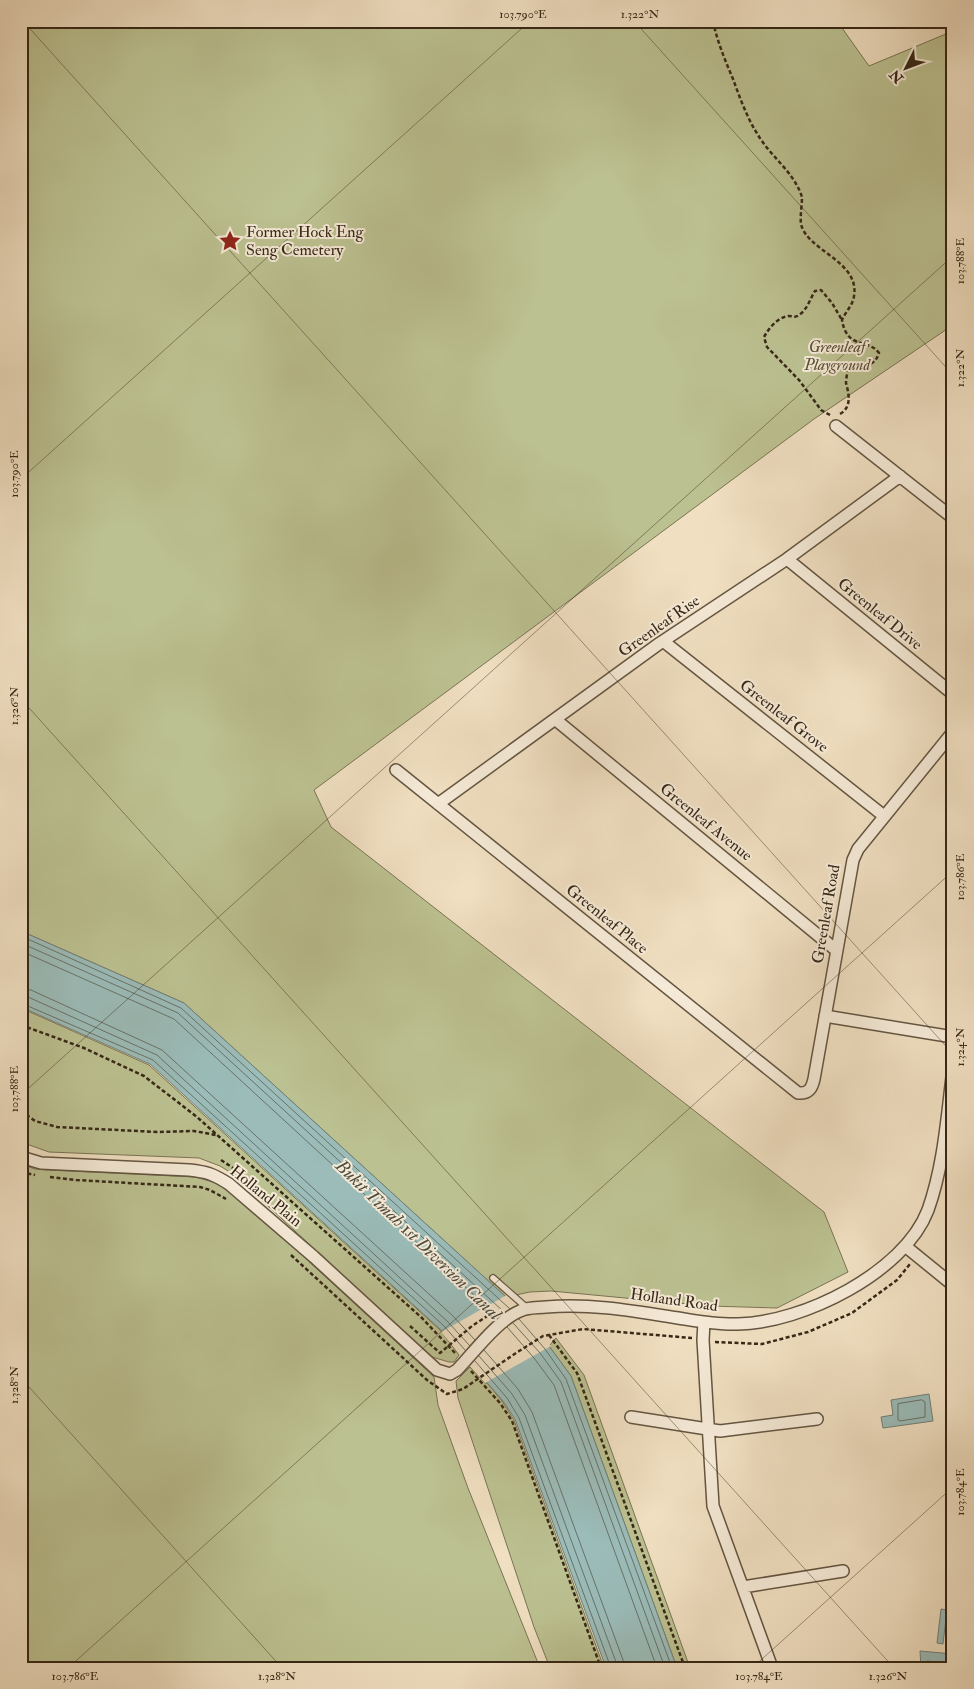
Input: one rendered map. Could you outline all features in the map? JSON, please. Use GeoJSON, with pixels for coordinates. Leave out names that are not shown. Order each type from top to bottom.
{"type":"FeatureCollection","features":[{"type":"Feature","properties":{"kind":"street"},"geometry":{"type":"LineString","coordinates":[[836,426],[900,476],[951,512]]}},
{"type":"Feature","properties":{"kind":"street","name":"Greenleaf Rise"},"geometry":{"type":"LineString","coordinates":[[438,804],[663,641],[787,558],[900,476]]}},
{"type":"Feature","properties":{"kind":"street","name":"Greenleaf Drive"},"geometry":{"type":"LineString","coordinates":[[787,558],[953,694]]}},
{"type":"Feature","properties":{"kind":"street","name":"Greenleaf Grove"},"geometry":{"type":"LineString","coordinates":[[663,641],[884,816]]}},
{"type":"Feature","properties":{"kind":"street","name":"Greenleaf Avenue"},"geometry":{"type":"LineString","coordinates":[[556,720],[836,950]]}},
{"type":"Feature","properties":{"kind":"street","name":"Greenleaf Road"},"geometry":{"type":"LineString","coordinates":[[798,1093],[808,1092],[812,1087],[852,860],[858,849],[884,816],[953,732]]}},
{"type":"Feature","properties":{"kind":"street","name":"Greenleaf Place"},"geometry":{"type":"LineString","coordinates":[[396,770],[798,1093]]}},
{"type":"Feature","properties":{"kind":"street"},"geometry":{"type":"LineString","coordinates":[[825,1016],[953,1037]]}},
{"type":"Feature","properties":{"kind":"street","name":"Holland Road"},"geometry":{"type":"LineString","coordinates":[[524,1310],[556,1306],[601,1306],[704,1322],[738,1324],[778,1318],[810,1308],[840,1295],[870,1276],[905,1246],[927,1212],[940,1168],[953,1069]]}},
{"type":"Feature","properties":{"kind":"street","name":"Holland Plain"},"geometry":{"type":"LineString","coordinates":[[21,1157],[41,1163],[198,1171],[216,1176],[230,1184],[307,1251],[442,1373],[450,1374],[457,1370],[504,1320],[524,1310]]}},
{"type":"Feature","properties":{"kind":"street"},"geometry":{"type":"LineString","coordinates":[[905,1246],[953,1285]]}},
{"type":"Feature","properties":{"kind":"street"},"geometry":{"type":"LineString","coordinates":[[704,1322],[703,1340],[710,1430],[713,1506],[772,1668]]}},
{"type":"Feature","properties":{"kind":"street"},"geometry":{"type":"LineString","coordinates":[[631,1417],[720,1431],[817,1419]]}},
{"type":"Feature","properties":{"kind":"street"},"geometry":{"type":"LineString","coordinates":[[742,1587],[843,1571]]}},
{"type":"Feature","properties":{"kind":"lane"},"geometry":{"type":"LineString","coordinates":[[493,1278],[524,1310]]}},
{"type":"Feature","properties":{"kind":"path"},"geometry":{"type":"LineString","coordinates":[[713,21],[718,40],[742,103],[758,136],[796,182],[801,193],[801,225],[816,244],[844,266],[853,282],[855,294],[852,306],[842,320],[844,328],[854,340],[879,353],[877,360],[871,364],[848,370],[846,383],[849,389],[849,400],[844,411],[838,416],[831,416],[821,410],[799,380],[767,347],[764,337],[777,321],[787,316],[796,317],[802,314],[815,291],[821,290],[827,296],[842,320]]}},
{"type":"Feature","properties":{"kind":"path"},"geometry":{"type":"LineString","coordinates":[[21,1111],[35,1121],[57,1128],[157,1132],[194,1131],[218,1136]]}},
{"type":"Feature","properties":{"kind":"path"},"geometry":{"type":"LineString","coordinates":[[21,1172],[40,1176]]}},
{"type":"Feature","properties":{"kind":"path"},"geometry":{"type":"LineString","coordinates":[[49,1177],[200,1187],[210,1190],[230,1201]]}},
{"type":"Feature","properties":{"kind":"path"},"geometry":{"type":"LineString","coordinates":[[285,1250],[427,1380],[447,1394],[463,1390],[543,1336]]}},
{"type":"Feature","properties":{"kind":"path"},"geometry":{"type":"LineString","coordinates":[[440,1353],[479,1322],[499,1310]]}},
{"type":"Feature","properties":{"kind":"path"},"geometry":{"type":"LineString","coordinates":[[548,1335],[577,1373],[685,1668]]}},
{"type":"Feature","properties":{"kind":"green space","name":"Greenleaf Playground"},"geometry":{"type":"Polygon","coordinates":[[[21,21],[837,21],[869,66],[953,31],[953,325],[814,419],[314,790],[331,827],[824,1212],[848,1272],[777,1308],[710,1306],[551,1291],[530,1292],[506,1297],[184,1003],[21,931],[21,21]]]}},
{"type":"Feature","properties":{"kind":"green space"},"geometry":{"type":"Polygon","coordinates":[[[21,1008],[149,1065],[440,1330],[459,1355],[454,1362],[432,1357],[233,1174],[220,1166],[199,1158],[49,1152],[21,1142],[21,1008]]]}},
{"type":"Feature","properties":{"kind":"green space"},"geometry":{"type":"Polygon","coordinates":[[[21,1164],[35,1169],[47,1170],[195,1177],[226,1185],[434,1377],[438,1405],[468,1488],[540,1668],[21,1668],[21,1164]]]}},
{"type":"Feature","properties":{"kind":"green space"},"geometry":{"type":"Polygon","coordinates":[[[556,1338],[584,1375],[690,1668],[677,1668],[571,1376],[549,1346],[556,1338]]]}},
{"type":"Feature","properties":{"kind":"green space"},"geometry":{"type":"Polygon","coordinates":[[[470,1367],[502,1401],[514,1420],[604,1668],[550,1668],[534,1627],[458,1398],[456,1381],[470,1367]]]}},
{"type":"Feature","properties":{"kind":"water","name":"Bukit Timah 1st Diversion Canal"},"geometry":{"type":"Polygon","coordinates":[[[21,931],[184,1003],[506,1297],[549,1346],[571,1376],[677,1668],[606,1668],[515,1419],[503,1401],[441,1330],[150,1064],[21,1007],[21,931]]]}},
{"type":"Feature","properties":{"kind":"water"},"geometry":{"type":"Polygon","coordinates":[[[929,1394],[933,1421],[883,1428],[881,1417],[893,1415],[891,1400],[929,1394]]]}},
{"type":"Feature","properties":{"kind":"water"},"geometry":{"type":"Polygon","coordinates":[[[941,1609],[947,1610],[943,1644],[937,1643],[941,1609]]]}},
{"type":"Feature","properties":{"kind":"water"},"geometry":{"type":"Polygon","coordinates":[[[920,1651],[953,1654],[953,1664],[927,1661],[926,1668],[921,1668],[920,1651]]]}},
{"type":"Feature","properties":{"kind":"pier"},"geometry":{"type":"Polygon","coordinates":[[[507,1295],[551,1346],[485,1383],[441,1332],[507,1295]]]}},
{"type":"Feature","properties":{"kind":"place","name":"Former Hock Eng Seng Cemetery"},"geometry":{"type":"Point","coordinates":[230,241]}}]}
